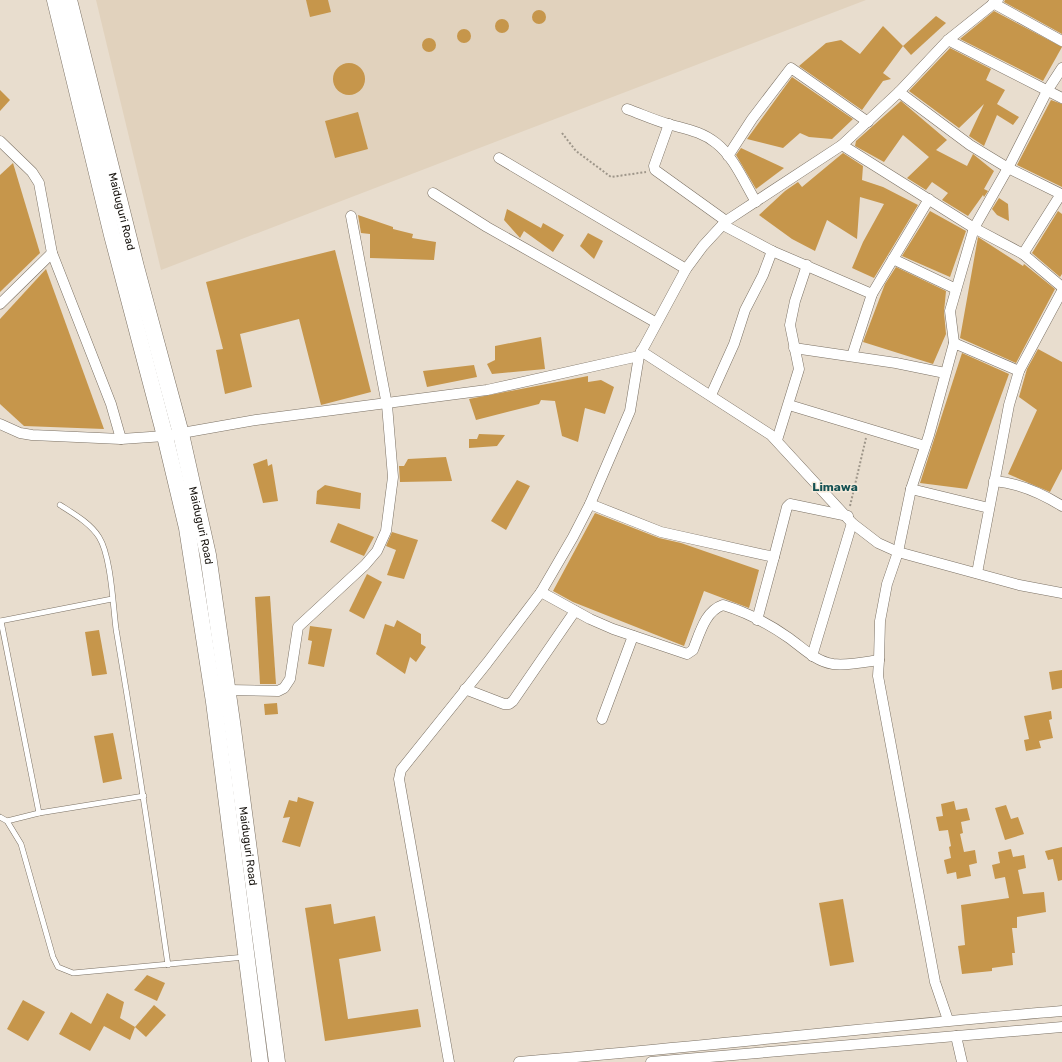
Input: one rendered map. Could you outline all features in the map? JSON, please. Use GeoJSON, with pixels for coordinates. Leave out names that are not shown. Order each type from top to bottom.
{"type":"FeatureCollection","features":[{"type":"Feature","properties":{"kind":"highway","name":"Maiduguri Road"},"geometry":{"type":"LineString","coordinates":[[63,2],[112,235],[208,555],[228,690],[277,1062]]}},
{"type":"Feature","properties":{"kind":"highway","name":"Maiduguri Road"},"geometry":{"type":"LineString","coordinates":[[173,435],[200,605],[260,1062]]}},
{"type":"Feature","properties":{"kind":"street"},"geometry":{"type":"LineString","coordinates":[[449,1062],[399,780],[401,770],[407,760],[541,592],[573,537],[590,504],[630,411],[640,353],[686,269],[703,246],[724,223],[842,145],[899,92],[948,40],[996,2],[1062,41]]}},
{"type":"Feature","properties":{"kind":"street"},"geometry":{"type":"LineString","coordinates":[[948,40],[1062,98]]}},
{"type":"Feature","properties":{"kind":"street"},"geometry":{"type":"LineString","coordinates":[[728,156],[752,119],[791,68],[868,122]]}},
{"type":"Feature","properties":{"kind":"street"},"geometry":{"type":"LineString","coordinates":[[948,1020],[935,982],[878,676],[880,621],[887,584],[898,552],[911,489],[925,446],[954,343],[950,311],[974,228],[1008,168],[1047,91],[1062,68]]}},
{"type":"Feature","properties":{"kind":"street"},"geometry":{"type":"LineString","coordinates":[[899,92],[970,144],[1008,168],[1062,194],[1023,254]]}},
{"type":"Feature","properties":{"kind":"street"},"geometry":{"type":"LineString","coordinates":[[627,109],[707,136],[728,156],[756,202]]}},
{"type":"Feature","properties":{"kind":"street"},"geometry":{"type":"LineString","coordinates":[[669,124],[654,166],[655,170],[724,223],[772,251],[872,294]]}},
{"type":"Feature","properties":{"kind":"street"},"geometry":{"type":"LineString","coordinates":[[842,145],[974,228],[1023,254],[1062,288]]}},
{"type":"Feature","properties":{"kind":"street"},"geometry":{"type":"LineString","coordinates":[[2,148],[32,172],[39,183],[52,253],[111,404],[121,439]]}},
{"type":"Feature","properties":{"kind":"street"},"geometry":{"type":"LineString","coordinates":[[499,158],[686,269]]}},
{"type":"Feature","properties":{"kind":"street"},"geometry":{"type":"LineString","coordinates":[[433,193],[487,227],[656,322]]}},
{"type":"Feature","properties":{"kind":"street"},"geometry":{"type":"LineString","coordinates":[[852,356],[872,294],[929,199]]}},
{"type":"Feature","properties":{"kind":"street"},"geometry":{"type":"LineString","coordinates":[[228,690],[282,690],[290,679],[298,627],[365,566],[377,551],[386,531],[393,477],[387,405],[351,216]]}},
{"type":"Feature","properties":{"kind":"street"},"geometry":{"type":"LineString","coordinates":[[711,395],[734,344],[745,310],[763,275],[772,251]]}},
{"type":"Feature","properties":{"kind":"street"},"geometry":{"type":"LineString","coordinates":[[0,304],[52,253]]}},
{"type":"Feature","properties":{"kind":"street"},"geometry":{"type":"LineString","coordinates":[[893,259],[956,289]]}},
{"type":"Feature","properties":{"kind":"street"},"geometry":{"type":"LineString","coordinates":[[777,440],[800,369],[790,325],[794,302],[807,265]]}},
{"type":"Feature","properties":{"kind":"street"},"geometry":{"type":"LineString","coordinates":[[977,573],[1009,405],[1019,371],[1062,292]]}},
{"type":"Feature","properties":{"kind":"street"},"geometry":{"type":"LineString","coordinates":[[954,343],[1019,371]]}},
{"type":"Feature","properties":{"kind":"street"},"geometry":{"type":"LineString","coordinates":[[794,348],[852,356],[945,373]]}},
{"type":"Feature","properties":{"kind":"street"},"geometry":{"type":"LineString","coordinates":[[0,424],[8,429],[26,434],[121,439],[173,435],[256,420],[344,408],[387,405],[487,390],[640,353],[711,395],[777,440],[850,520],[878,543],[898,552],[1042,591],[1062,593]]}},
{"type":"Feature","properties":{"kind":"street"},"geometry":{"type":"LineString","coordinates":[[789,405],[925,446]]}},
{"type":"Feature","properties":{"kind":"street"},"geometry":{"type":"LineString","coordinates":[[994,481],[1009,482],[1024,487],[1062,506]]}},
{"type":"Feature","properties":{"kind":"street"},"geometry":{"type":"LineString","coordinates":[[911,489],[989,508]]}},
{"type":"Feature","properties":{"kind":"street"},"geometry":{"type":"LineString","coordinates":[[590,504],[661,532],[774,557]]}},
{"type":"Feature","properties":{"kind":"street"},"geometry":{"type":"LineString","coordinates":[[757,620],[787,507],[790,504],[850,520]]}},
{"type":"Feature","properties":{"kind":"street"},"geometry":{"type":"LineString","coordinates":[[812,656],[850,520]]}},
{"type":"Feature","properties":{"kind":"street"},"geometry":{"type":"LineString","coordinates":[[541,592],[575,611],[613,629],[688,654],[693,650],[710,612],[723,605],[757,620],[788,637],[812,656],[824,662],[834,664],[879,660]]}},
{"type":"Feature","properties":{"kind":"street"},"geometry":{"type":"LineString","coordinates":[[465,689],[504,704],[509,704],[513,701],[575,611]]}},
{"type":"Feature","properties":{"kind":"street"},"geometry":{"type":"LineString","coordinates":[[602,719],[633,636]]}},
{"type":"Feature","properties":{"kind":"street"},"geometry":{"type":"LineString","coordinates":[[519,1062],[650,1051],[948,1020],[1062,1011]]}},
{"type":"Feature","properties":{"kind":"street"},"geometry":{"type":"LineString","coordinates":[[651,1062],[1062,1027]]}},
{"type":"Feature","properties":{"kind":"street"},"geometry":{"type":"LineString","coordinates":[[956,1036],[962,1062]]}},
{"type":"Feature","properties":{"kind":"lane"},"geometry":{"type":"LineString","coordinates":[[60,505],[85,521],[100,538],[107,556],[112,599],[144,796],[168,965]]}},
{"type":"Feature","properties":{"kind":"lane"},"geometry":{"type":"LineString","coordinates":[[39,813],[1,621],[112,599]]}},
{"type":"Feature","properties":{"kind":"lane"},"geometry":{"type":"LineString","coordinates":[[7,821],[39,813],[144,796]]}},
{"type":"Feature","properties":{"kind":"lane"},"geometry":{"type":"LineString","coordinates":[[0,817],[7,821],[21,844],[53,957],[58,967],[73,974],[246,957]]}},
{"type":"Feature","properties":{"kind":"path"},"geometry":{"type":"LineString","coordinates":[[562,133],[576,151],[611,177],[655,170]]}},
{"type":"Feature","properties":{"kind":"path"},"geometry":{"type":"LineString","coordinates":[[850,520],[868,429]]}},
{"type":"Feature","properties":{"kind":"shaded area"},"geometry":{"type":"Polygon","coordinates":[[[96,0],[866,0],[161,270],[96,0]]]}},
{"type":"Feature","properties":{"kind":"building"},"geometry":{"type":"Polygon","coordinates":[[[306,0],[328,0],[331,12],[310,17],[306,0]]]}},
{"type":"Feature","properties":{"kind":"building"},"geometry":{"type":"Polygon","coordinates":[[[1005,0],[1062,0],[1062,34],[1004,2],[1005,0]]]}},
{"type":"Feature","properties":{"kind":"building"},"geometry":{"type":"Polygon","coordinates":[[[539,10],[544,12],[546,17],[544,22],[539,24],[534,22],[532,17],[534,12],[539,10]]]}},
{"type":"Feature","properties":{"kind":"building"},"geometry":{"type":"Polygon","coordinates":[[[994,11],[1062,47],[1043,81],[960,39],[994,11]]]}},
{"type":"Feature","properties":{"kind":"building"},"geometry":{"type":"Polygon","coordinates":[[[936,16],[946,23],[911,55],[903,46],[936,16]]]}},
{"type":"Feature","properties":{"kind":"building"},"geometry":{"type":"Polygon","coordinates":[[[502,19],[507,21],[509,26],[507,31],[502,33],[497,31],[495,26],[497,21],[502,19]]]}},
{"type":"Feature","properties":{"kind":"building"},"geometry":{"type":"Polygon","coordinates":[[[883,26],[903,46],[883,73],[891,79],[883,81],[862,110],[799,66],[826,43],[841,40],[860,54],[883,26]]]}},
{"type":"Feature","properties":{"kind":"building"},"geometry":{"type":"Polygon","coordinates":[[[464,29],[469,31],[471,36],[469,41],[464,43],[459,41],[457,36],[459,31],[464,29]]]}},
{"type":"Feature","properties":{"kind":"building"},"geometry":{"type":"Polygon","coordinates":[[[426,38],[432,38],[436,42],[436,48],[432,52],[426,52],[422,48],[422,42],[426,38]]]}},
{"type":"Feature","properties":{"kind":"building"},"geometry":{"type":"Polygon","coordinates":[[[950,48],[991,69],[986,80],[1005,90],[997,104],[1019,117],[1013,125],[997,115],[984,146],[969,136],[984,104],[959,128],[909,91],[950,48]]]}},
{"type":"Feature","properties":{"kind":"building"},"geometry":{"type":"Polygon","coordinates":[[[346,63],[352,63],[362,70],[365,79],[364,85],[358,92],[352,95],[346,95],[336,88],[333,82],[333,76],[340,66],[346,63]]]}},
{"type":"Feature","properties":{"kind":"building"},"geometry":{"type":"Polygon","coordinates":[[[792,77],[853,119],[832,139],[809,137],[800,133],[783,148],[747,139],[792,77]]]}},
{"type":"Feature","properties":{"kind":"building"},"geometry":{"type":"Polygon","coordinates":[[[0,90],[10,100],[0,111],[0,90]]]}},
{"type":"Feature","properties":{"kind":"building"},"geometry":{"type":"Polygon","coordinates":[[[1051,100],[1062,104],[1062,187],[1017,165],[1051,100]]]}},
{"type":"Feature","properties":{"kind":"building"},"geometry":{"type":"Polygon","coordinates":[[[901,101],[947,140],[936,150],[967,166],[973,154],[994,171],[984,189],[988,191],[984,197],[983,195],[968,216],[942,200],[948,193],[932,182],[926,190],[907,178],[929,157],[903,135],[884,162],[855,146],[856,141],[901,101]]]}},
{"type":"Feature","properties":{"kind":"building"},"geometry":{"type":"Polygon","coordinates":[[[358,112],[368,149],[335,158],[325,121],[358,112]]]}},
{"type":"Feature","properties":{"kind":"building"},"geometry":{"type":"Polygon","coordinates":[[[741,148],[784,168],[756,189],[736,155],[741,148]]]}},
{"type":"Feature","properties":{"kind":"building"},"geometry":{"type":"Polygon","coordinates":[[[843,153],[863,166],[862,180],[883,187],[918,205],[874,278],[852,268],[863,242],[884,204],[860,197],[857,239],[827,220],[815,251],[792,239],[759,215],[785,191],[798,182],[802,187],[843,153]]]}},
{"type":"Feature","properties":{"kind":"building"},"geometry":{"type":"Polygon","coordinates":[[[13,163],[40,253],[0,292],[0,175],[13,163]]]}},
{"type":"Feature","properties":{"kind":"building"},"geometry":{"type":"Polygon","coordinates":[[[999,198],[1008,204],[1009,221],[997,215],[992,209],[999,198]]]}},
{"type":"Feature","properties":{"kind":"building"},"geometry":{"type":"Polygon","coordinates":[[[507,209],[541,228],[543,223],[564,235],[553,252],[524,231],[520,238],[504,220],[507,209]]]}},
{"type":"Feature","properties":{"kind":"building"},"geometry":{"type":"Polygon","coordinates":[[[930,211],[966,231],[950,277],[902,256],[930,211]]]}},
{"type":"Feature","properties":{"kind":"building"},"geometry":{"type":"Polygon","coordinates":[[[1058,211],[1062,214],[1062,274],[1060,277],[1032,253],[1058,211]]]}},
{"type":"Feature","properties":{"kind":"building"},"geometry":{"type":"Polygon","coordinates":[[[358,215],[393,227],[393,229],[413,234],[412,238],[436,242],[434,260],[370,258],[370,234],[361,233],[358,215]]]}},
{"type":"Feature","properties":{"kind":"building"},"geometry":{"type":"Polygon","coordinates":[[[588,233],[603,241],[594,259],[580,246],[588,233]]]}},
{"type":"Feature","properties":{"kind":"building"},"geometry":{"type":"Polygon","coordinates":[[[978,237],[1023,266],[1024,264],[1055,289],[1016,363],[960,338],[978,237]]]}},
{"type":"Feature","properties":{"kind":"building"},"geometry":{"type":"Polygon","coordinates":[[[335,250],[371,392],[321,405],[299,319],[240,334],[252,387],[225,394],[216,350],[223,349],[206,282],[335,250]]]}},
{"type":"Feature","properties":{"kind":"building"},"geometry":{"type":"Polygon","coordinates":[[[896,267],[946,291],[944,312],[946,334],[933,364],[863,342],[885,284],[896,267]]]}},
{"type":"Feature","properties":{"kind":"building"},"geometry":{"type":"Polygon","coordinates":[[[46,269],[104,429],[24,426],[0,404],[0,319],[46,269]]]}},
{"type":"Feature","properties":{"kind":"building"},"geometry":{"type":"Polygon","coordinates":[[[541,337],[545,369],[492,374],[487,364],[495,360],[495,346],[541,337]]]}},
{"type":"Feature","properties":{"kind":"building"},"geometry":{"type":"Polygon","coordinates":[[[1038,349],[1062,362],[1062,469],[1050,492],[1008,474],[1037,410],[1019,397],[1027,369],[1038,349]]]}},
{"type":"Feature","properties":{"kind":"building"},"geometry":{"type":"Polygon","coordinates":[[[962,353],[1009,374],[967,489],[920,483],[962,353]]]}},
{"type":"Feature","properties":{"kind":"building"},"geometry":{"type":"Polygon","coordinates":[[[474,365],[477,377],[427,387],[423,371],[474,365]]]}},
{"type":"Feature","properties":{"kind":"building"},"geometry":{"type":"Polygon","coordinates":[[[588,376],[588,382],[601,380],[614,387],[605,414],[585,408],[578,442],[562,436],[555,401],[541,400],[539,404],[476,420],[469,399],[588,376]]]}},
{"type":"Feature","properties":{"kind":"building"},"geometry":{"type":"Polygon","coordinates":[[[479,434],[505,435],[497,446],[469,448],[469,439],[477,439],[479,434]]]}},
{"type":"Feature","properties":{"kind":"building"},"geometry":{"type":"Polygon","coordinates":[[[446,457],[452,481],[400,482],[399,466],[404,466],[408,459],[446,457]]]}},
{"type":"Feature","properties":{"kind":"building"},"geometry":{"type":"Polygon","coordinates":[[[267,459],[268,466],[272,464],[278,501],[263,503],[253,464],[267,459]]]}},
{"type":"Feature","properties":{"kind":"building"},"geometry":{"type":"Polygon","coordinates":[[[517,480],[530,486],[506,530],[491,521],[517,480]]]}},
{"type":"Feature","properties":{"kind":"building"},"geometry":{"type":"Polygon","coordinates":[[[325,485],[361,493],[360,509],[316,504],[317,491],[325,485]]]}},
{"type":"Feature","properties":{"kind":"building"},"geometry":{"type":"Polygon","coordinates":[[[595,513],[659,538],[681,543],[759,570],[749,608],[704,591],[684,646],[573,602],[553,591],[595,513]]]}},
{"type":"Feature","properties":{"kind":"building"},"geometry":{"type":"Polygon","coordinates":[[[338,523],[374,537],[364,556],[330,542],[338,523]]]}},
{"type":"Feature","properties":{"kind":"building"},"geometry":{"type":"Polygon","coordinates":[[[392,532],[418,540],[404,579],[387,575],[396,550],[386,546],[392,532]]]}},
{"type":"Feature","properties":{"kind":"building"},"geometry":{"type":"Polygon","coordinates":[[[367,574],[382,582],[364,619],[349,611],[367,574]]]}},
{"type":"Feature","properties":{"kind":"building"},"geometry":{"type":"Polygon","coordinates":[[[270,596],[276,684],[260,684],[255,597],[270,596]]]}},
{"type":"Feature","properties":{"kind":"building"},"geometry":{"type":"Polygon","coordinates":[[[397,620],[421,634],[421,644],[426,647],[416,662],[410,657],[405,674],[376,654],[385,624],[394,627],[397,620]]]}},
{"type":"Feature","properties":{"kind":"building"},"geometry":{"type":"Polygon","coordinates":[[[310,626],[332,629],[324,667],[308,664],[312,641],[308,640],[310,626]]]}},
{"type":"Feature","properties":{"kind":"building"},"geometry":{"type":"Polygon","coordinates":[[[99,630],[107,674],[92,676],[85,632],[99,630]]]}},
{"type":"Feature","properties":{"kind":"building"},"geometry":{"type":"Polygon","coordinates":[[[1062,670],[1062,688],[1052,690],[1049,672],[1062,670]]]}},
{"type":"Feature","properties":{"kind":"building"},"geometry":{"type":"Polygon","coordinates":[[[277,703],[278,714],[265,715],[264,704],[277,703]]]}},
{"type":"Feature","properties":{"kind":"building"},"geometry":{"type":"Polygon","coordinates":[[[1051,711],[1052,719],[1049,720],[1053,738],[1039,741],[1041,748],[1026,751],[1024,740],[1029,739],[1024,716],[1051,711]]]}},
{"type":"Feature","properties":{"kind":"building"},"geometry":{"type":"Polygon","coordinates":[[[113,733],[122,779],[103,783],[94,736],[113,733]]]}},
{"type":"Feature","properties":{"kind":"building"},"geometry":{"type":"Polygon","coordinates":[[[298,797],[314,802],[300,847],[282,842],[290,817],[283,818],[289,800],[297,802],[298,797]]]}},
{"type":"Feature","properties":{"kind":"building"},"geometry":{"type":"Polygon","coordinates":[[[954,801],[956,810],[967,808],[970,820],[961,822],[963,833],[960,834],[964,852],[975,850],[977,863],[969,865],[971,876],[957,879],[956,872],[947,874],[944,860],[951,858],[949,847],[951,846],[948,830],[939,831],[936,817],[943,816],[941,804],[954,801]]]}},
{"type":"Feature","properties":{"kind":"building"},"geometry":{"type":"Polygon","coordinates":[[[1006,805],[1011,819],[1018,817],[1024,834],[1005,840],[995,808],[1006,805]]]}},
{"type":"Feature","properties":{"kind":"building"},"geometry":{"type":"Polygon","coordinates":[[[1062,847],[1062,880],[1058,881],[1053,859],[1048,860],[1045,851],[1062,847]]]}},
{"type":"Feature","properties":{"kind":"building"},"geometry":{"type":"Polygon","coordinates":[[[1011,849],[1013,857],[1024,855],[1026,868],[1018,870],[1023,894],[1044,892],[1046,912],[1017,917],[1017,928],[1012,928],[1015,953],[1012,953],[1013,965],[992,968],[992,971],[962,974],[958,946],[965,945],[961,905],[1009,898],[1005,877],[995,879],[992,865],[1000,863],[998,852],[1011,849]]]}},
{"type":"Feature","properties":{"kind":"building"},"geometry":{"type":"Polygon","coordinates":[[[843,899],[854,962],[830,966],[819,903],[843,899]]]}},
{"type":"Feature","properties":{"kind":"building"},"geometry":{"type":"Polygon","coordinates":[[[331,904],[334,924],[375,916],[381,951],[339,959],[348,1019],[418,1009],[421,1027],[325,1041],[305,908],[331,904]]]}},
{"type":"Feature","properties":{"kind":"building"},"geometry":{"type":"Polygon","coordinates":[[[147,975],[165,983],[157,1001],[134,990],[147,975]]]}},
{"type":"Feature","properties":{"kind":"building"},"geometry":{"type":"Polygon","coordinates":[[[107,993],[124,1002],[120,1018],[135,1027],[130,1040],[104,1026],[90,1051],[59,1034],[71,1012],[91,1024],[107,993]]]}},
{"type":"Feature","properties":{"kind":"building"},"geometry":{"type":"Polygon","coordinates":[[[23,1000],[45,1012],[28,1041],[7,1029],[23,1000]]]}},
{"type":"Feature","properties":{"kind":"building"},"geometry":{"type":"Polygon","coordinates":[[[154,1005],[166,1015],[146,1037],[135,1027],[154,1005]]]}},
{"type":"Feature","properties":{"kind":"district","name":"Limawa"},"geometry":{"type":"Point","coordinates":[835,487]}}]}
